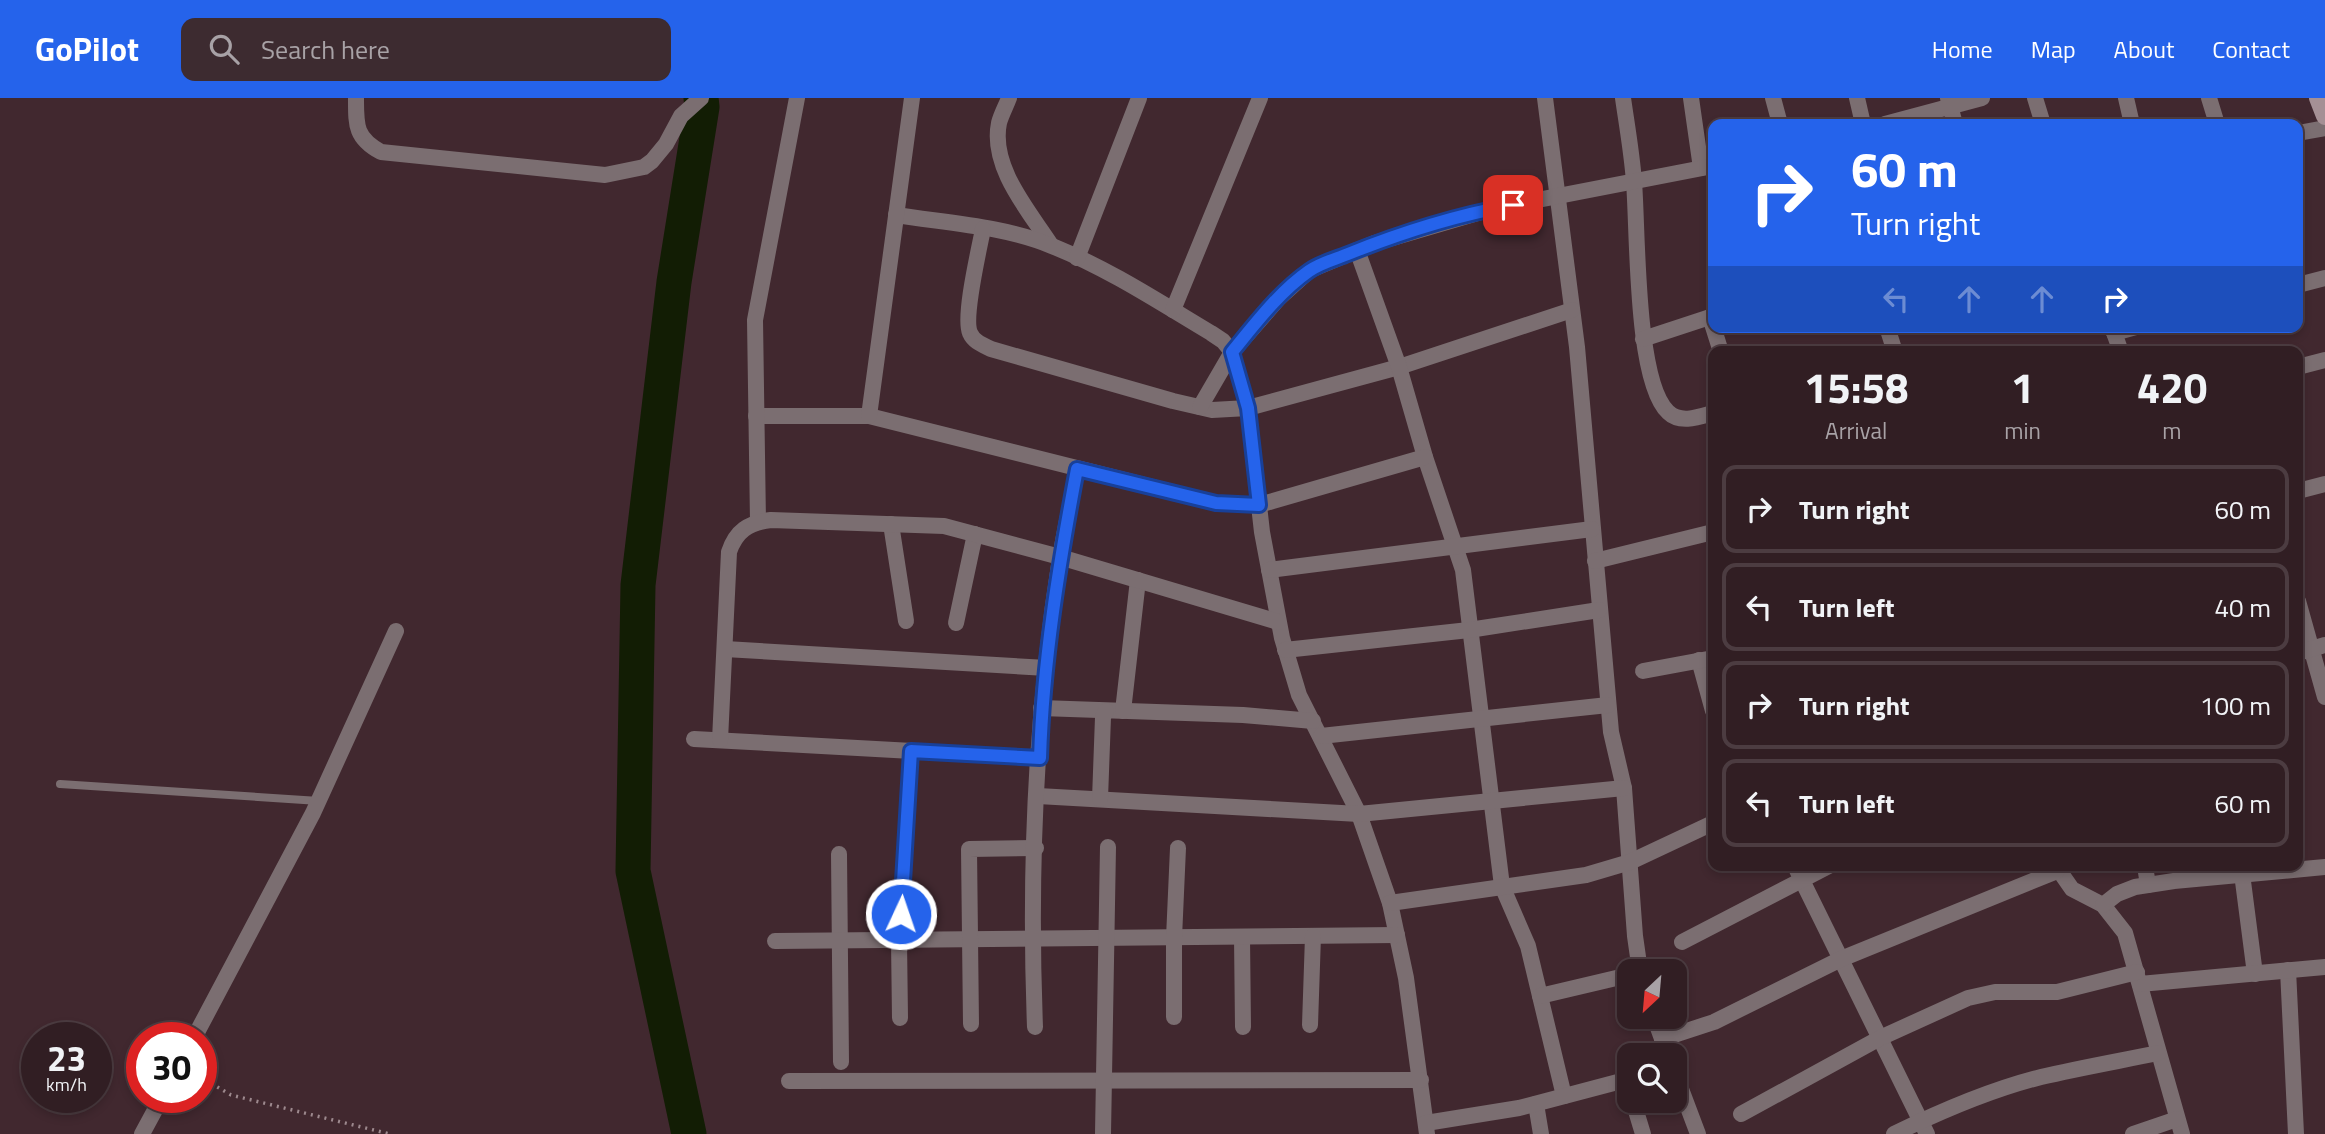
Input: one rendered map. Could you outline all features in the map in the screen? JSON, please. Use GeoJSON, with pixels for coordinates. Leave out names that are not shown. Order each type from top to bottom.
{"type":"FeatureCollection","features":[{"type":"Feature","properties":{"kind":"street"},"geometry":{"type":"LineString","coordinates":[[356,98],[356,122],[360,136],[381,152],[605,175],[644,167],[652,161],[666,144],[681,116],[698,100]]}},
{"type":"Feature","properties":{"kind":"street"},"geometry":{"type":"LineString","coordinates":[[758,522],[755,320],[797,98]]}},
{"type":"Feature","properties":{"kind":"street"},"geometry":{"type":"LineString","coordinates":[[869,416],[912,98]]}},
{"type":"Feature","properties":{"kind":"street"},"geometry":{"type":"LineString","coordinates":[[1009,98],[999,123],[998,143],[1002,162],[1018,194],[1051,245]]}},
{"type":"Feature","properties":{"kind":"street"},"geometry":{"type":"LineString","coordinates":[[1077,258],[1139,98]]}},
{"type":"Feature","properties":{"kind":"street"},"geometry":{"type":"LineString","coordinates":[[1173,310],[1259,98]]}},
{"type":"Feature","properties":{"kind":"street"},"geometry":{"type":"LineString","coordinates":[[1545,98],[1571,194],[1572,310],[1608,705],[1614,753],[1624,788],[1638,959]]}},
{"type":"Feature","properties":{"kind":"street"},"geometry":{"type":"LineString","coordinates":[[1623,98],[1634,181],[1643,339],[1649,370],[1658,398],[1668,413],[1679,418],[1692,419],[1708,414]]}},
{"type":"Feature","properties":{"kind":"street"},"geometry":{"type":"LineString","coordinates":[[1200,407],[1232,352],[1279,298],[1310,270],[1357,250],[1490,209],[1707,167],[1691,98]]}},
{"type":"Feature","properties":{"kind":"street"},"geometry":{"type":"LineString","coordinates":[[1773,98],[1779,119]]}},
{"type":"Feature","properties":{"kind":"street"},"geometry":{"type":"LineString","coordinates":[[1857,98],[1862,119]]}},
{"type":"Feature","properties":{"kind":"street"},"geometry":{"type":"LineString","coordinates":[[1900,119],[1949,102],[1982,98]]}},
{"type":"Feature","properties":{"kind":"street"},"geometry":{"type":"LineString","coordinates":[[2035,98],[2041,119]]}},
{"type":"Feature","properties":{"kind":"street"},"geometry":{"type":"LineString","coordinates":[[2126,98],[2131,119]]}},
{"type":"Feature","properties":{"kind":"street"},"geometry":{"type":"LineString","coordinates":[[2209,98],[2215,119]]}},
{"type":"Feature","properties":{"kind":"street"},"geometry":{"type":"LineString","coordinates":[[2318,98],[2325,116]]}},
{"type":"Feature","properties":{"kind":"street"},"geometry":{"type":"LineString","coordinates":[[1949,102],[1954,119]]}},
{"type":"Feature","properties":{"kind":"street"},"geometry":{"type":"LineString","coordinates":[[2303,132],[2325,128]]}},
{"type":"Feature","properties":{"kind":"street"},"geometry":{"type":"LineString","coordinates":[[896,215],[1012,234],[1051,245],[1122,279],[1223,341],[1232,352],[1248,408],[1259,505],[1278,622],[1299,695],[1359,814],[1390,903],[1406,978],[1426,1129],[1617,1084]]}},
{"type":"Feature","properties":{"kind":"street"},"geometry":{"type":"LineString","coordinates":[[983,229],[967,321],[972,337],[980,344],[1212,410],[1248,408],[1399,368],[1572,310]]}},
{"type":"Feature","properties":{"kind":"street"},"geometry":{"type":"LineString","coordinates":[[1357,250],[1399,368],[1463,570],[1502,887],[1528,946],[1564,1096]]}},
{"type":"Feature","properties":{"kind":"street"},"geometry":{"type":"LineString","coordinates":[[2303,284],[2325,278]]}},
{"type":"Feature","properties":{"kind":"street"},"geometry":{"type":"LineString","coordinates":[[1643,339],[1708,317]]}},
{"type":"Feature","properties":{"kind":"street"},"geometry":{"type":"LineString","coordinates":[[2303,367],[2325,360]]}},
{"type":"Feature","properties":{"kind":"street"},"geometry":{"type":"LineString","coordinates":[[756,416],[869,416],[1216,503],[1259,505],[1425,457]]}},
{"type":"Feature","properties":{"kind":"street"},"geometry":{"type":"LineString","coordinates":[[1035,1027],[1032,940],[1041,708],[1060,557],[1077,469]]}},
{"type":"Feature","properties":{"kind":"street"},"geometry":{"type":"LineString","coordinates":[[2303,490],[2325,484]]}},
{"type":"Feature","properties":{"kind":"street"},"geometry":{"type":"LineString","coordinates":[[720,740],[729,552],[738,533],[758,522],[771,520],[944,526],[1060,557],[1278,622]]}},
{"type":"Feature","properties":{"kind":"street"},"geometry":{"type":"LineString","coordinates":[[891,524],[906,621]]}},
{"type":"Feature","properties":{"kind":"street"},"geometry":{"type":"LineString","coordinates":[[1269,570],[1592,529]]}},
{"type":"Feature","properties":{"kind":"street"},"geometry":{"type":"LineString","coordinates":[[1595,561],[1708,533]]}},
{"type":"Feature","properties":{"kind":"street"},"geometry":{"type":"LineString","coordinates":[[956,623],[975,534]]}},
{"type":"Feature","properties":{"kind":"street"},"geometry":{"type":"LineString","coordinates":[[1115,711],[1138,580]]}},
{"type":"Feature","properties":{"kind":"street"},"geometry":{"type":"LineString","coordinates":[[1285,650],[1469,630],[1599,610]]}},
{"type":"Feature","properties":{"kind":"street"},"geometry":{"type":"LineString","coordinates":[[2303,618],[2325,697]]}},
{"type":"Feature","properties":{"kind":"street"},"geometry":{"type":"LineString","coordinates":[[202,1022],[319,801],[396,631]]}},
{"type":"Feature","properties":{"kind":"street"},"geometry":{"type":"LineString","coordinates":[[724,649],[1046,668]]}},
{"type":"Feature","properties":{"kind":"street"},"geometry":{"type":"LineString","coordinates":[[1643,671],[1706,659]]}},
{"type":"Feature","properties":{"kind":"street"},"geometry":{"type":"LineString","coordinates":[[1321,736],[1608,705]]}},
{"type":"Feature","properties":{"kind":"street"},"geometry":{"type":"LineString","coordinates":[[1041,708],[1243,715],[1313,721]]}},
{"type":"Feature","properties":{"kind":"street"},"geometry":{"type":"LineString","coordinates":[[1100,799],[1103,717],[1115,711]]}},
{"type":"Feature","properties":{"kind":"street"},"geometry":{"type":"LineString","coordinates":[[694,739],[1040,758]]}},
{"type":"Feature","properties":{"kind":"street"},"geometry":{"type":"LineString","coordinates":[[900,1018],[899,941],[911,751]]}},
{"type":"Feature","properties":{"kind":"street"},"geometry":{"type":"LineString","coordinates":[[1038,796],[1359,814],[1624,788]]}},
{"type":"Feature","properties":{"kind":"street"},"geometry":{"type":"LineString","coordinates":[[1390,903],[1563,880],[1630,862],[1708,825]]}},
{"type":"Feature","properties":{"kind":"street"},"geometry":{"type":"LineString","coordinates":[[1103,1134],[1108,847]]}},
{"type":"Feature","properties":{"kind":"street"},"geometry":{"type":"LineString","coordinates":[[971,1024],[969,849],[1036,848]]}},
{"type":"Feature","properties":{"kind":"street"},"geometry":{"type":"LineString","coordinates":[[1174,1017],[1178,848]]}},
{"type":"Feature","properties":{"kind":"street"},"geometry":{"type":"LineString","coordinates":[[839,853],[841,1062]]}},
{"type":"Feature","properties":{"kind":"street"},"geometry":{"type":"LineString","coordinates":[[2303,868],[2325,867]]}},
{"type":"Feature","properties":{"kind":"street"},"geometry":{"type":"LineString","coordinates":[[1662,1039],[1714,1022],[1840,959],[2050,871]]}},
{"type":"Feature","properties":{"kind":"street"},"geometry":{"type":"LineString","coordinates":[[2059,871],[2072,889],[2103,905],[2125,933],[2180,1126],[2133,1134]]}},
{"type":"Feature","properties":{"kind":"street"},"geometry":{"type":"LineString","coordinates":[[2146,871],[2148,885]]}},
{"type":"Feature","properties":{"kind":"street"},"geometry":{"type":"LineString","coordinates":[[2103,905],[2117,894],[2135,887],[2236,871]]}},
{"type":"Feature","properties":{"kind":"street"},"geometry":{"type":"LineString","coordinates":[[2242,871],[2255,974]]}},
{"type":"Feature","properties":{"kind":"street"},"geometry":{"type":"LineString","coordinates":[[1682,942],[1798,872],[1924,1127]]}},
{"type":"Feature","properties":{"kind":"street"},"geometry":{"type":"LineString","coordinates":[[775,941],[1397,935]]}},
{"type":"Feature","properties":{"kind":"street"},"geometry":{"type":"LineString","coordinates":[[1310,1026],[1313,936]]}},
{"type":"Feature","properties":{"kind":"street"},"geometry":{"type":"LineString","coordinates":[[1242,937],[1243,1027]]}},
{"type":"Feature","properties":{"kind":"street"},"geometry":{"type":"LineString","coordinates":[[1741,1114],[1880,1038],[1968,999],[1995,992],[2057,992],[2138,978],[2255,974],[2325,967]]}},
{"type":"Feature","properties":{"kind":"street"},"geometry":{"type":"LineString","coordinates":[[2288,970],[2296,1134]]}},
{"type":"Feature","properties":{"kind":"street"},"geometry":{"type":"LineString","coordinates":[[1540,996],[1617,978]]}},
{"type":"Feature","properties":{"kind":"street"},"geometry":{"type":"LineString","coordinates":[[1658,1029],[1664,1043]]}},
{"type":"Feature","properties":{"kind":"street"},"geometry":{"type":"LineString","coordinates":[[1894,1134],[1924,1127],[1971,1099],[2014,1084],[2158,1053]]}},
{"type":"Feature","properties":{"kind":"street"},"geometry":{"type":"LineString","coordinates":[[789,1081],[1421,1080]]}},
{"type":"Feature","properties":{"kind":"street"},"geometry":{"type":"LineString","coordinates":[[1536,1104],[1541,1134]]}},
{"type":"Feature","properties":{"kind":"street"},"geometry":{"type":"LineString","coordinates":[[1687,1104],[1699,1134]]}},
{"type":"Feature","properties":{"kind":"street"},"geometry":{"type":"LineString","coordinates":[[142,1134],[153,1113]]}},
{"type":"Feature","properties":{"kind":"street"},"geometry":{"type":"LineString","coordinates":[[1637,1113],[1643,1134]]}},
{"type":"Feature","properties":{"kind":"lane"},"geometry":{"type":"LineString","coordinates":[[60,784],[319,801]]}},
{"type":"Feature","properties":{"kind":"path"},"geometry":{"type":"LineString","coordinates":[[217,1087],[231,1095],[390,1134]]}},
{"type":"Feature","properties":{"kind":"waterway"},"geometry":{"type":"LineString","coordinates":[[689,1134],[633,871],[638,585],[674,282],[702,107],[701,98]]}},
{"type":"Feature","properties":{"kind":"route"},"geometry":{"type":"LineString","coordinates":[[901,914],[911,751],[1040,758],[1041,708],[1060,557],[1077,469],[1216,503],[1259,505],[1248,408],[1232,352],[1279,298],[1310,270],[1375,243],[1490,209],[1513,205]]}}]}
